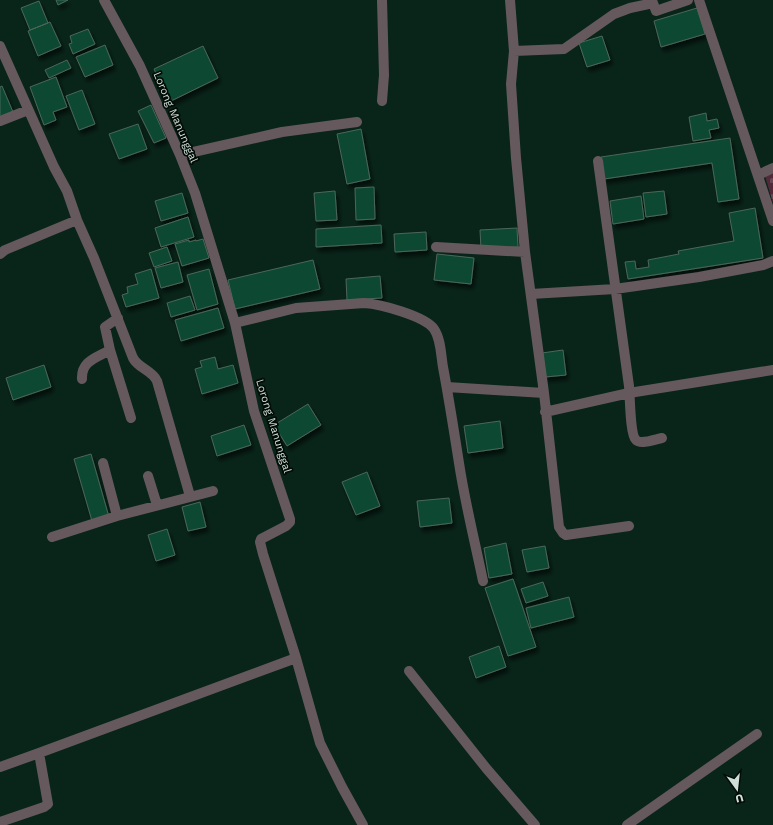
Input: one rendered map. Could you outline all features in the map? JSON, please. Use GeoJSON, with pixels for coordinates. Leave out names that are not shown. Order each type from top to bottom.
{"type":"FeatureCollection","features":[{"type":"Feature","properties":{"kind":"street","name":"Lorong Manunggal"},"geometry":{"type":"LineString","coordinates":[[104,0],[140,66],[180,155],[195,193],[235,323],[254,411],[290,519],[289,524],[262,538],[260,542],[296,658],[320,743],[363,825]]}},
{"type":"Feature","properties":{"kind":"street"},"geometry":{"type":"LineString","coordinates":[[382,0],[384,75],[382,101]]}},
{"type":"Feature","properties":{"kind":"street"},"geometry":{"type":"LineString","coordinates":[[510,0],[514,51],[511,84],[516,158],[525,252],[544,393],[558,519],[561,531],[566,535],[629,526]]}},
{"type":"Feature","properties":{"kind":"street"},"geometry":{"type":"LineString","coordinates":[[514,51],[564,49],[614,14],[630,8],[653,3],[656,11],[688,0]]}},
{"type":"Feature","properties":{"kind":"street"},"geometry":{"type":"LineString","coordinates":[[699,0],[773,221]]}},
{"type":"Feature","properties":{"kind":"street"},"geometry":{"type":"LineString","coordinates":[[0,46],[54,167],[67,191],[77,220],[94,258],[136,363],[153,374],[157,381],[190,496]]}},
{"type":"Feature","properties":{"kind":"street"},"geometry":{"type":"LineString","coordinates":[[0,121],[28,110]]}},
{"type":"Feature","properties":{"kind":"street"},"geometry":{"type":"LineString","coordinates":[[180,155],[282,132],[357,122]]}},
{"type":"Feature","properties":{"kind":"street"},"geometry":{"type":"LineString","coordinates":[[598,161],[629,393],[632,434],[636,440],[643,442],[662,438]]}},
{"type":"Feature","properties":{"kind":"street"},"geometry":{"type":"LineString","coordinates":[[758,175],[773,168]]}},
{"type":"Feature","properties":{"kind":"street"},"geometry":{"type":"LineString","coordinates":[[0,254],[5,250],[77,220]]}},
{"type":"Feature","properties":{"kind":"street"},"geometry":{"type":"LineString","coordinates":[[436,247],[525,252]]}},
{"type":"Feature","properties":{"kind":"street"},"geometry":{"type":"LineString","coordinates":[[531,294],[615,289],[699,277],[763,265],[773,261]]}},
{"type":"Feature","properties":{"kind":"street"},"geometry":{"type":"LineString","coordinates":[[235,323],[296,308],[374,304],[403,312],[428,324],[435,330],[447,387],[459,465],[483,581]]}},
{"type":"Feature","properties":{"kind":"street"},"geometry":{"type":"LineString","coordinates":[[118,318],[105,327],[110,350],[131,418]]}},
{"type":"Feature","properties":{"kind":"street"},"geometry":{"type":"LineString","coordinates":[[82,379],[85,364],[110,350]]}},
{"type":"Feature","properties":{"kind":"street"},"geometry":{"type":"LineString","coordinates":[[546,412],[629,393],[773,370]]}},
{"type":"Feature","properties":{"kind":"street"},"geometry":{"type":"LineString","coordinates":[[447,387],[544,393]]}},
{"type":"Feature","properties":{"kind":"street"},"geometry":{"type":"LineString","coordinates":[[103,463],[117,516]]}},
{"type":"Feature","properties":{"kind":"street"},"geometry":{"type":"LineString","coordinates":[[148,476],[157,505]]}},
{"type":"Feature","properties":{"kind":"street"},"geometry":{"type":"LineString","coordinates":[[52,536],[117,516],[213,491]]}},
{"type":"Feature","properties":{"kind":"street"},"geometry":{"type":"LineString","coordinates":[[0,767],[296,658]]}},
{"type":"Feature","properties":{"kind":"street"},"geometry":{"type":"LineString","coordinates":[[409,671],[486,768],[535,825]]}},
{"type":"Feature","properties":{"kind":"street"},"geometry":{"type":"LineString","coordinates":[[627,825],[757,734]]}},
{"type":"Feature","properties":{"kind":"street"},"geometry":{"type":"LineString","coordinates":[[0,822],[44,808],[48,804],[39,753]]}},
{"type":"Feature","properties":{"kind":"green space"},"geometry":{"type":"Polygon","coordinates":[[[773,173],[773,203],[765,176],[773,173]]]}},
{"type":"Feature","properties":{"kind":"building"},"geometry":{"type":"Polygon","coordinates":[[[56,0],[68,0],[58,5],[56,0]]]}},
{"type":"Feature","properties":{"kind":"building"},"geometry":{"type":"Polygon","coordinates":[[[39,1],[48,23],[30,30],[21,8],[39,1]]]}},
{"type":"Feature","properties":{"kind":"building"},"geometry":{"type":"Polygon","coordinates":[[[697,8],[705,34],[661,47],[654,21],[697,8]]]}},
{"type":"Feature","properties":{"kind":"building"},"geometry":{"type":"Polygon","coordinates":[[[50,22],[61,46],[38,56],[28,31],[50,22]]]}},
{"type":"Feature","properties":{"kind":"building"},"geometry":{"type":"Polygon","coordinates":[[[88,29],[95,44],[73,54],[69,44],[72,43],[70,36],[88,29]]]}},
{"type":"Feature","properties":{"kind":"building"},"geometry":{"type":"Polygon","coordinates":[[[602,36],[610,60],[587,67],[579,43],[602,36]]]}},
{"type":"Feature","properties":{"kind":"building"},"geometry":{"type":"Polygon","coordinates":[[[105,45],[113,65],[85,77],[76,57],[105,45]]]}},
{"type":"Feature","properties":{"kind":"building"},"geometry":{"type":"Polygon","coordinates":[[[203,46],[218,78],[169,102],[154,69],[203,46]]]}},
{"type":"Feature","properties":{"kind":"building"},"geometry":{"type":"Polygon","coordinates":[[[67,60],[71,68],[49,78],[45,70],[67,60]]]}},
{"type":"Feature","properties":{"kind":"building"},"geometry":{"type":"Polygon","coordinates":[[[56,77],[67,107],[53,112],[56,120],[44,125],[30,87],[56,77]]]}},
{"type":"Feature","properties":{"kind":"building"},"geometry":{"type":"Polygon","coordinates":[[[2,86],[13,112],[0,117],[0,87],[2,86]]]}},
{"type":"Feature","properties":{"kind":"building"},"geometry":{"type":"Polygon","coordinates":[[[82,90],[95,124],[79,130],[66,96],[82,90]]]}},
{"type":"Feature","properties":{"kind":"building"},"geometry":{"type":"Polygon","coordinates":[[[151,105],[166,138],[154,143],[138,111],[151,105]]]}},
{"type":"Feature","properties":{"kind":"building"},"geometry":{"type":"Polygon","coordinates":[[[706,113],[707,121],[717,119],[719,128],[709,130],[711,138],[693,141],[689,117],[706,113]]]}},
{"type":"Feature","properties":{"kind":"building"},"geometry":{"type":"Polygon","coordinates":[[[138,124],[147,149],[119,159],[109,134],[138,124]]]}},
{"type":"Feature","properties":{"kind":"building"},"geometry":{"type":"Polygon","coordinates":[[[361,129],[370,179],[347,184],[337,134],[361,129]]]}},
{"type":"Feature","properties":{"kind":"building"},"geometry":{"type":"Polygon","coordinates":[[[730,138],[739,199],[718,202],[712,163],[604,179],[601,157],[730,138]]]}},
{"type":"Feature","properties":{"kind":"building"},"geometry":{"type":"Polygon","coordinates":[[[374,187],[375,219],[356,220],[355,188],[374,187]]]}},
{"type":"Feature","properties":{"kind":"building"},"geometry":{"type":"Polygon","coordinates":[[[335,191],[337,220],[316,221],[314,193],[335,191]]]}},
{"type":"Feature","properties":{"kind":"building"},"geometry":{"type":"Polygon","coordinates":[[[664,191],[667,214],[646,217],[643,193],[664,191]]]}},
{"type":"Feature","properties":{"kind":"building"},"geometry":{"type":"Polygon","coordinates":[[[182,193],[188,213],[161,221],[155,201],[182,193]]]}},
{"type":"Feature","properties":{"kind":"building"},"geometry":{"type":"Polygon","coordinates":[[[641,196],[644,219],[613,224],[610,201],[641,196]]]}},
{"type":"Feature","properties":{"kind":"building"},"geometry":{"type":"Polygon","coordinates":[[[755,208],[763,258],[628,279],[625,262],[635,261],[636,269],[649,267],[648,260],[679,254],[678,251],[734,241],[729,213],[755,208]]]}},
{"type":"Feature","properties":{"kind":"building"},"geometry":{"type":"Polygon","coordinates":[[[188,217],[194,237],[161,247],[155,228],[188,217]]]}},
{"type":"Feature","properties":{"kind":"building"},"geometry":{"type":"Polygon","coordinates":[[[381,225],[382,243],[316,247],[316,229],[381,225]]]}},
{"type":"Feature","properties":{"kind":"building"},"geometry":{"type":"Polygon","coordinates":[[[517,228],[518,247],[481,249],[480,230],[517,228]]]}},
{"type":"Feature","properties":{"kind":"building"},"geometry":{"type":"Polygon","coordinates":[[[426,232],[427,250],[395,252],[394,234],[426,232]]]}},
{"type":"Feature","properties":{"kind":"building"},"geometry":{"type":"Polygon","coordinates":[[[203,239],[209,258],[182,266],[175,244],[189,240],[189,242],[203,239]]]}},
{"type":"Feature","properties":{"kind":"building"},"geometry":{"type":"Polygon","coordinates":[[[167,247],[172,261],[154,267],[149,253],[167,247]]]}},
{"type":"Feature","properties":{"kind":"building"},"geometry":{"type":"Polygon","coordinates":[[[437,254],[474,258],[471,284],[434,280],[437,254]]]}},
{"type":"Feature","properties":{"kind":"building"},"geometry":{"type":"Polygon","coordinates":[[[313,260],[320,289],[235,309],[228,280],[313,260]]]}},
{"type":"Feature","properties":{"kind":"building"},"geometry":{"type":"Polygon","coordinates":[[[178,262],[183,282],[161,288],[155,268],[178,262]]]}},
{"type":"Feature","properties":{"kind":"building"},"geometry":{"type":"Polygon","coordinates":[[[151,269],[159,298],[126,307],[122,295],[128,293],[127,287],[138,284],[135,274],[151,269]]]}},
{"type":"Feature","properties":{"kind":"building"},"geometry":{"type":"Polygon","coordinates":[[[209,269],[218,304],[197,310],[187,275],[209,269]]]}},
{"type":"Feature","properties":{"kind":"building"},"geometry":{"type":"Polygon","coordinates":[[[380,276],[382,298],[347,300],[346,279],[380,276]]]}},
{"type":"Feature","properties":{"kind":"building"},"geometry":{"type":"Polygon","coordinates":[[[190,296],[195,310],[171,317],[167,303],[190,296]]]}},
{"type":"Feature","properties":{"kind":"building"},"geometry":{"type":"Polygon","coordinates":[[[218,308],[224,328],[181,341],[175,320],[218,308]]]}},
{"type":"Feature","properties":{"kind":"building"},"geometry":{"type":"Polygon","coordinates":[[[563,350],[566,375],[545,377],[542,353],[563,350]]]}},
{"type":"Feature","properties":{"kind":"building"},"geometry":{"type":"Polygon","coordinates":[[[215,357],[218,369],[233,365],[238,383],[202,394],[195,369],[202,367],[200,361],[215,357]]]}},
{"type":"Feature","properties":{"kind":"building"},"geometry":{"type":"Polygon","coordinates":[[[44,365],[51,387],[13,400],[6,378],[44,365]]]}},
{"type":"Feature","properties":{"kind":"building"},"geometry":{"type":"Polygon","coordinates":[[[308,404],[321,425],[287,446],[274,425],[308,404]]]}},
{"type":"Feature","properties":{"kind":"building"},"geometry":{"type":"Polygon","coordinates":[[[500,421],[503,448],[468,453],[464,426],[500,421]]]}},
{"type":"Feature","properties":{"kind":"building"},"geometry":{"type":"Polygon","coordinates":[[[244,425],[251,445],[217,456],[211,436],[244,425]]]}},
{"type":"Feature","properties":{"kind":"building"},"geometry":{"type":"Polygon","coordinates":[[[91,454],[109,517],[92,521],[74,459],[91,454]]]}},
{"type":"Feature","properties":{"kind":"building"},"geometry":{"type":"Polygon","coordinates":[[[367,472],[380,506],[356,515],[342,482],[367,472]]]}},
{"type":"Feature","properties":{"kind":"building"},"geometry":{"type":"Polygon","coordinates":[[[449,498],[452,523],[420,527],[417,501],[449,498]]]}},
{"type":"Feature","properties":{"kind":"building"},"geometry":{"type":"Polygon","coordinates":[[[200,502],[206,527],[188,531],[182,507],[200,502]]]}},
{"type":"Feature","properties":{"kind":"building"},"geometry":{"type":"Polygon","coordinates":[[[167,529],[175,555],[156,561],[148,535],[167,529]]]}},
{"type":"Feature","properties":{"kind":"building"},"geometry":{"type":"Polygon","coordinates":[[[506,543],[512,574],[489,578],[484,548],[506,543]]]}},
{"type":"Feature","properties":{"kind":"building"},"geometry":{"type":"Polygon","coordinates":[[[545,546],[549,568],[527,572],[522,550],[545,546]]]}},
{"type":"Feature","properties":{"kind":"building"},"geometry":{"type":"Polygon","coordinates":[[[513,579],[536,647],[508,656],[485,588],[513,579]]]}},
{"type":"Feature","properties":{"kind":"building"},"geometry":{"type":"Polygon","coordinates":[[[543,582],[548,596],[526,603],[521,589],[543,582]]]}},
{"type":"Feature","properties":{"kind":"building"},"geometry":{"type":"Polygon","coordinates":[[[569,597],[574,617],[531,628],[526,608],[569,597]]]}},
{"type":"Feature","properties":{"kind":"building"},"geometry":{"type":"Polygon","coordinates":[[[499,646],[506,667],[476,678],[469,657],[499,646]]]}}]}
